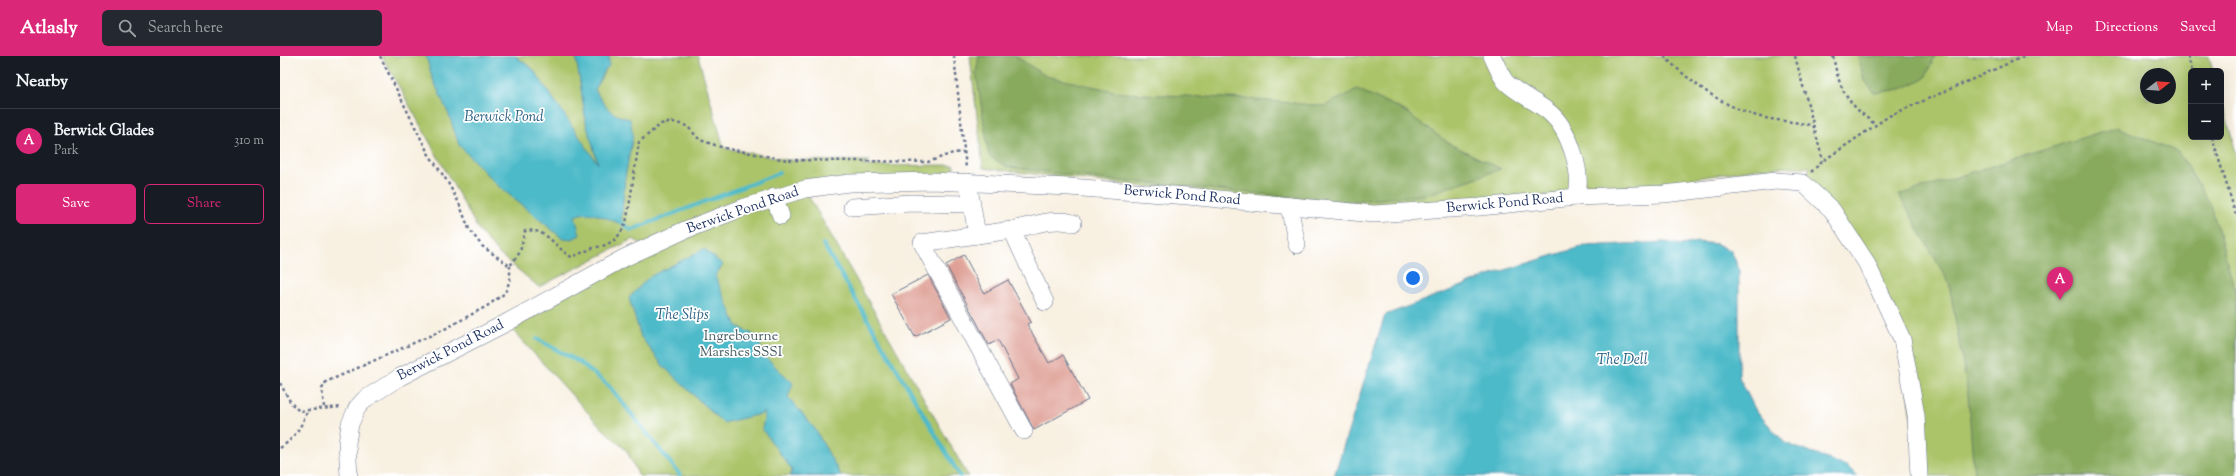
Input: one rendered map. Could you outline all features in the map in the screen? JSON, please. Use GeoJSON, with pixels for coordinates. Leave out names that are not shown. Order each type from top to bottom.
{"type":"FeatureCollection","features":[{"type":"Feature","properties":{"kind":"street"},"geometry":{"type":"LineString","coordinates":[[1492,56],[1505,82],[1551,114],[1570,141],[1578,177],[1579,187],[1576,197]]}},
{"type":"Feature","properties":{"kind":"street","name":"Berwick Pond Road"},"geometry":{"type":"LineString","coordinates":[[349,476],[347,442],[350,424],[357,408],[370,396],[400,377],[506,323],[624,258],[685,230],[774,197],[805,189],[850,183],[932,181],[968,182],[1069,187],[1374,214],[1480,207],[1576,197],[1664,194],[1776,181],[1803,183],[1832,210],[1866,262],[1902,339],[1916,416],[1919,476]]}},
{"type":"Feature","properties":{"kind":"street"},"geometry":{"type":"LineString","coordinates":[[968,182],[977,235]]}},
{"type":"Feature","properties":{"kind":"street"},"geometry":{"type":"LineString","coordinates":[[774,197],[780,216]]}},
{"type":"Feature","properties":{"kind":"street"},"geometry":{"type":"LineString","coordinates":[[852,206],[911,203],[971,204]]}},
{"type":"Feature","properties":{"kind":"street"},"geometry":{"type":"LineString","coordinates":[[1289,206],[1297,245]]}},
{"type":"Feature","properties":{"kind":"street"},"geometry":{"type":"LineString","coordinates":[[1024,431],[922,242],[1012,230],[1049,221],[1073,223]]}},
{"type":"Feature","properties":{"kind":"street"},"geometry":{"type":"LineString","coordinates":[[1012,230],[1046,302]]}},
{"type":"Feature","properties":{"kind":"path"},"geometry":{"type":"LineString","coordinates":[[380,56],[428,153],[447,181],[459,203],[469,229],[482,246],[510,266]]}},
{"type":"Feature","properties":{"kind":"path"},"geometry":{"type":"LineString","coordinates":[[954,56],[968,182]]}},
{"type":"Feature","properties":{"kind":"path"},"geometry":{"type":"LineString","coordinates":[[1664,56],[1679,71],[1714,97],[1759,116],[1814,126]]}},
{"type":"Feature","properties":{"kind":"path"},"geometry":{"type":"LineString","coordinates":[[1795,56],[1823,161],[1889,116],[2025,56]]}},
{"type":"Feature","properties":{"kind":"path"},"geometry":{"type":"LineString","coordinates":[[1833,56],[1837,77],[1847,100],[1876,125]]}},
{"type":"Feature","properties":{"kind":"path"},"geometry":{"type":"LineString","coordinates":[[2188,56],[2191,68]]}},
{"type":"Feature","properties":{"kind":"path"},"geometry":{"type":"LineString","coordinates":[[324,407],[322,389],[326,382],[443,330],[487,306],[505,293],[510,280],[510,266],[520,252],[525,231],[530,230],[551,239],[572,257],[616,239],[626,223],[639,142],[661,124],[673,122],[687,126],[700,140],[724,148],[787,160],[928,162],[953,153],[964,152]]}},
{"type":"Feature","properties":{"kind":"path"},"geometry":{"type":"LineString","coordinates":[[2213,140],[2236,215]]}},
{"type":"Feature","properties":{"kind":"path"},"geometry":{"type":"LineString","coordinates":[[280,383],[291,402],[299,411],[324,407],[357,408]]}},
{"type":"Feature","properties":{"kind":"path"},"geometry":{"type":"LineString","coordinates":[[280,448],[291,440],[300,428],[308,410]]}},
{"type":"Feature","properties":{"kind":"green space","name":"Ingrebourne Marshes SSSI"},"geometry":{"type":"Polygon","coordinates":[[[382,56],[698,56],[724,148],[787,160],[870,161],[862,166],[954,165],[954,177],[808,195],[968,476],[639,476],[627,451],[601,427],[506,323],[647,247],[633,239],[539,287],[498,253],[479,231],[382,56]]]}},
{"type":"Feature","properties":{"kind":"green space"},"geometry":{"type":"Polygon","coordinates":[[[970,56],[2209,56],[2212,68],[2188,68],[2188,140],[2224,140],[2224,110],[2236,152],[2236,476],[1919,476],[1902,339],[1866,262],[1803,183],[1810,167],[1760,168],[1679,181],[1567,194],[1350,207],[1268,201],[983,168],[970,56]]]}},
{"type":"Feature","properties":{"kind":"green space"},"geometry":{"type":"Polygon","coordinates":[[[979,56],[1015,56],[1046,76],[1123,93],[1247,99],[1325,106],[1357,89],[1403,110],[1450,144],[1501,169],[1426,195],[1345,202],[1101,179],[1007,167],[989,156],[976,72],[979,56]]]}},
{"type":"Feature","properties":{"kind":"green space"},"geometry":{"type":"Polygon","coordinates":[[[1858,56],[1935,56],[1925,78],[1901,89],[1875,93],[1864,81],[1858,56]]]}},
{"type":"Feature","properties":{"kind":"green space"},"geometry":{"type":"Polygon","coordinates":[[[2117,127],[2178,152],[2211,205],[2236,294],[2236,476],[1974,476],[1968,394],[1949,283],[1899,195],[2117,127]]]}},
{"type":"Feature","properties":{"kind":"water","name":"Berwick Pond"},"geometry":{"type":"Polygon","coordinates":[[[426,56],[515,56],[533,69],[598,164],[586,123],[576,56],[609,56],[609,66],[605,70],[595,90],[605,106],[613,113],[630,119],[633,135],[625,178],[621,224],[598,215],[586,213],[581,214],[575,216],[580,235],[572,239],[562,238],[496,184],[459,145],[449,115],[432,77],[426,56]]]}},
{"type":"Feature","properties":{"kind":"water","name":"The Dell"},"geometry":{"type":"Polygon","coordinates":[[[1665,242],[1682,245],[1697,242],[1717,244],[1731,251],[1739,269],[1739,377],[1756,411],[1785,443],[1846,466],[1858,476],[1334,476],[1385,315],[1502,271],[1584,246],[1665,242]]]}},
{"type":"Feature","properties":{"kind":"water","name":"The Slips"},"geometry":{"type":"Polygon","coordinates":[[[704,249],[723,265],[715,276],[737,326],[758,337],[763,355],[793,383],[788,397],[815,429],[841,476],[790,476],[792,470],[762,429],[765,413],[723,423],[664,367],[641,337],[629,298],[649,277],[704,249]]]}},
{"type":"Feature","properties":{"kind":"building"},"geometry":{"type":"Polygon","coordinates":[[[964,255],[984,293],[1008,280],[1031,322],[1027,324],[1049,363],[1063,355],[1088,400],[1034,430],[1010,384],[1018,379],[998,340],[989,345],[946,265],[964,255]]]}},
{"type":"Feature","properties":{"kind":"building"},"geometry":{"type":"Polygon","coordinates":[[[928,275],[951,318],[915,337],[891,294],[928,275]]]}},
{"type":"Feature","properties":{"kind":"waterway"},"geometry":{"type":"LineString","coordinates":[[618,220],[631,230],[779,173]]}},
{"type":"Feature","properties":{"kind":"waterway"},"geometry":{"type":"LineString","coordinates":[[823,244],[960,476]]}},
{"type":"Feature","properties":{"kind":"waterway"},"geometry":{"type":"LineString","coordinates":[[537,339],[579,362],[609,386],[681,476]]}},
{"type":"Feature","properties":{"kind":"place","name":"Berwick Glades"},"geometry":{"type":"Point","coordinates":[2060,300]}}]}
